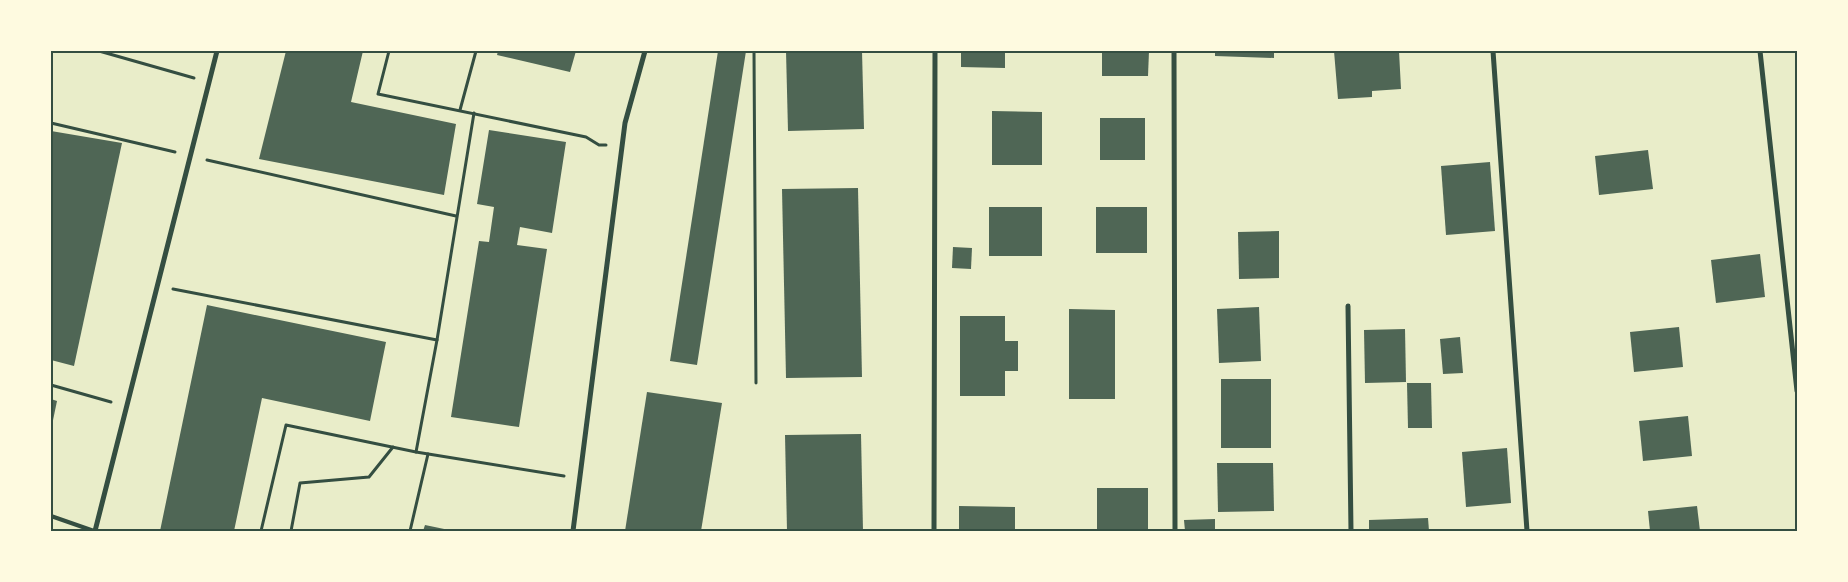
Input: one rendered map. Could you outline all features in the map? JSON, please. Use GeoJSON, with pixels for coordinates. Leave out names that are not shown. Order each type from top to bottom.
{"type":"FeatureCollection","features":[{"type":"Feature","properties":{"kind":"street"},"geometry":{"type":"LineString","coordinates":[[94,531],[128,407],[217,51]]}},
{"type":"Feature","properties":{"kind":"street"},"geometry":{"type":"LineString","coordinates":[[573,531],[625,123],[645,51]]}},
{"type":"Feature","properties":{"kind":"street"},"geometry":{"type":"LineString","coordinates":[[934,531],[935,51]]}},
{"type":"Feature","properties":{"kind":"street"},"geometry":{"type":"LineString","coordinates":[[1174,51],[1175,531]]}},
{"type":"Feature","properties":{"kind":"street"},"geometry":{"type":"LineString","coordinates":[[1493,51],[1527,531]]}},
{"type":"Feature","properties":{"kind":"street"},"geometry":{"type":"LineString","coordinates":[[1760,51],[1797,391]]}},
{"type":"Feature","properties":{"kind":"street"},"geometry":{"type":"LineString","coordinates":[[1348,306],[1351,531]]}},
{"type":"Feature","properties":{"kind":"lane"},"geometry":{"type":"LineString","coordinates":[[51,516],[94,531]]}},
{"type":"Feature","properties":{"kind":"path"},"geometry":{"type":"LineString","coordinates":[[99,51],[209,82]]}},
{"type":"Feature","properties":{"kind":"path"},"geometry":{"type":"LineString","coordinates":[[389,51],[378,94],[586,137],[599,145],[622,145]]}},
{"type":"Feature","properties":{"kind":"path"},"geometry":{"type":"LineString","coordinates":[[460,110],[476,51]]}},
{"type":"Feature","properties":{"kind":"path"},"geometry":{"type":"LineString","coordinates":[[754,51],[756,383]]}},
{"type":"Feature","properties":{"kind":"path"},"geometry":{"type":"LineString","coordinates":[[416,452],[437,340],[474,113]]}},
{"type":"Feature","properties":{"kind":"path"},"geometry":{"type":"LineString","coordinates":[[51,123],[456,216]]}},
{"type":"Feature","properties":{"kind":"path"},"geometry":{"type":"LineString","coordinates":[[158,286],[437,340]]}},
{"type":"Feature","properties":{"kind":"path"},"geometry":{"type":"LineString","coordinates":[[51,385],[128,407]]}},
{"type":"Feature","properties":{"kind":"path"},"geometry":{"type":"LineString","coordinates":[[261,531],[286,425],[416,452],[581,479]]}},
{"type":"Feature","properties":{"kind":"path"},"geometry":{"type":"LineString","coordinates":[[291,531],[300,483],[369,477],[392,447]]}},
{"type":"Feature","properties":{"kind":"path"},"geometry":{"type":"LineString","coordinates":[[410,531],[428,454]]}},
{"type":"Feature","properties":{"kind":"building"},"geometry":{"type":"Polygon","coordinates":[[[286,51],[363,51],[351,102],[456,124],[444,195],[259,159],[286,51]]]}},
{"type":"Feature","properties":{"kind":"building"},"geometry":{"type":"Polygon","coordinates":[[[498,51],[576,51],[570,72],[497,55],[498,51]]]}},
{"type":"Feature","properties":{"kind":"building"},"geometry":{"type":"Polygon","coordinates":[[[718,51],[746,51],[697,365],[670,361],[718,51]]]}},
{"type":"Feature","properties":{"kind":"building"},"geometry":{"type":"Polygon","coordinates":[[[786,51],[862,51],[864,129],[788,131],[786,51]]]}},
{"type":"Feature","properties":{"kind":"building"},"geometry":{"type":"Polygon","coordinates":[[[961,51],[1005,51],[1005,68],[961,67],[961,51]]]}},
{"type":"Feature","properties":{"kind":"building"},"geometry":{"type":"Polygon","coordinates":[[[1102,51],[1149,51],[1148,76],[1102,76],[1102,51]]]}},
{"type":"Feature","properties":{"kind":"building"},"geometry":{"type":"Polygon","coordinates":[[[1215,51],[1274,51],[1274,58],[1215,56],[1215,51]]]}},
{"type":"Feature","properties":{"kind":"building"},"geometry":{"type":"Polygon","coordinates":[[[1334,51],[1399,51],[1401,89],[1372,91],[1372,97],[1338,99],[1334,51]]]}},
{"type":"Feature","properties":{"kind":"building"},"geometry":{"type":"Polygon","coordinates":[[[992,111],[1042,112],[1042,165],[992,165],[992,111]]]}},
{"type":"Feature","properties":{"kind":"building"},"geometry":{"type":"Polygon","coordinates":[[[1100,118],[1145,118],[1145,160],[1100,160],[1100,118]]]}},
{"type":"Feature","properties":{"kind":"building"},"geometry":{"type":"Polygon","coordinates":[[[489,130],[566,142],[552,233],[520,227],[517,245],[547,249],[519,427],[451,417],[479,241],[489,242],[494,207],[477,204],[489,130]]]}},
{"type":"Feature","properties":{"kind":"building"},"geometry":{"type":"Polygon","coordinates":[[[51,131],[122,143],[74,366],[51,360],[51,131]]]}},
{"type":"Feature","properties":{"kind":"building"},"geometry":{"type":"Polygon","coordinates":[[[1648,150],[1653,189],[1599,195],[1595,156],[1648,150]]]}},
{"type":"Feature","properties":{"kind":"building"},"geometry":{"type":"Polygon","coordinates":[[[1490,162],[1495,231],[1446,235],[1441,166],[1490,162]]]}},
{"type":"Feature","properties":{"kind":"building"},"geometry":{"type":"Polygon","coordinates":[[[858,188],[862,377],[786,378],[782,189],[858,188]]]}},
{"type":"Feature","properties":{"kind":"building"},"geometry":{"type":"Polygon","coordinates":[[[989,207],[1042,207],[1042,256],[989,256],[989,207]]]}},
{"type":"Feature","properties":{"kind":"building"},"geometry":{"type":"Polygon","coordinates":[[[1096,207],[1147,207],[1147,253],[1096,253],[1096,207]]]}},
{"type":"Feature","properties":{"kind":"building"},"geometry":{"type":"Polygon","coordinates":[[[1279,231],[1279,278],[1239,279],[1238,232],[1279,231]]]}},
{"type":"Feature","properties":{"kind":"building"},"geometry":{"type":"Polygon","coordinates":[[[953,247],[972,248],[971,269],[952,268],[953,247]]]}},
{"type":"Feature","properties":{"kind":"building"},"geometry":{"type":"Polygon","coordinates":[[[1760,254],[1765,297],[1716,303],[1711,260],[1760,254]]]}},
{"type":"Feature","properties":{"kind":"building"},"geometry":{"type":"Polygon","coordinates":[[[207,305],[386,342],[370,421],[262,398],[234,531],[160,531],[207,305]]]}},
{"type":"Feature","properties":{"kind":"building"},"geometry":{"type":"Polygon","coordinates":[[[1259,307],[1261,361],[1219,363],[1217,309],[1259,307]]]}},
{"type":"Feature","properties":{"kind":"building"},"geometry":{"type":"Polygon","coordinates":[[[1069,309],[1115,310],[1115,399],[1069,399],[1069,309]]]}},
{"type":"Feature","properties":{"kind":"building"},"geometry":{"type":"Polygon","coordinates":[[[960,316],[1005,316],[1005,341],[1018,341],[1018,371],[1005,371],[1005,396],[960,396],[960,316]]]}},
{"type":"Feature","properties":{"kind":"building"},"geometry":{"type":"Polygon","coordinates":[[[1679,327],[1683,367],[1634,372],[1630,332],[1679,327]]]}},
{"type":"Feature","properties":{"kind":"building"},"geometry":{"type":"Polygon","coordinates":[[[1405,329],[1406,382],[1365,383],[1364,330],[1405,329]]]}},
{"type":"Feature","properties":{"kind":"building"},"geometry":{"type":"Polygon","coordinates":[[[1460,337],[1463,373],[1443,374],[1440,339],[1460,337]]]}},
{"type":"Feature","properties":{"kind":"building"},"geometry":{"type":"Polygon","coordinates":[[[1221,379],[1271,379],[1271,448],[1221,448],[1221,379]]]}},
{"type":"Feature","properties":{"kind":"building"},"geometry":{"type":"Polygon","coordinates":[[[1407,383],[1431,383],[1432,428],[1408,428],[1407,383]]]}},
{"type":"Feature","properties":{"kind":"building"},"geometry":{"type":"Polygon","coordinates":[[[647,392],[722,403],[701,531],[625,531],[647,392]]]}},
{"type":"Feature","properties":{"kind":"building"},"geometry":{"type":"Polygon","coordinates":[[[51,399],[57,401],[52,425],[51,425],[51,399]]]}},
{"type":"Feature","properties":{"kind":"building"},"geometry":{"type":"Polygon","coordinates":[[[1688,416],[1692,456],[1643,461],[1639,421],[1688,416]]]}},
{"type":"Feature","properties":{"kind":"building"},"geometry":{"type":"Polygon","coordinates":[[[861,434],[863,531],[787,531],[785,435],[861,434]]]}},
{"type":"Feature","properties":{"kind":"building"},"geometry":{"type":"Polygon","coordinates":[[[1507,448],[1511,503],[1466,507],[1462,452],[1507,448]]]}},
{"type":"Feature","properties":{"kind":"building"},"geometry":{"type":"Polygon","coordinates":[[[1217,463],[1273,463],[1274,511],[1218,512],[1217,463]]]}},
{"type":"Feature","properties":{"kind":"building"},"geometry":{"type":"Polygon","coordinates":[[[1097,488],[1148,488],[1148,531],[1097,531],[1097,488]]]}},
{"type":"Feature","properties":{"kind":"building"},"geometry":{"type":"Polygon","coordinates":[[[959,506],[1015,507],[1015,531],[959,531],[959,506]]]}},
{"type":"Feature","properties":{"kind":"building"},"geometry":{"type":"Polygon","coordinates":[[[1697,506],[1700,531],[1650,531],[1648,511],[1697,506]]]}},
{"type":"Feature","properties":{"kind":"building"},"geometry":{"type":"Polygon","coordinates":[[[1428,518],[1429,531],[1369,531],[1369,520],[1428,518]]]}},
{"type":"Feature","properties":{"kind":"building"},"geometry":{"type":"Polygon","coordinates":[[[1215,519],[1215,531],[1185,531],[1184,520],[1215,519]]]}},
{"type":"Feature","properties":{"kind":"building"},"geometry":{"type":"Polygon","coordinates":[[[425,525],[449,530],[449,531],[423,531],[425,525]]]}}]}
